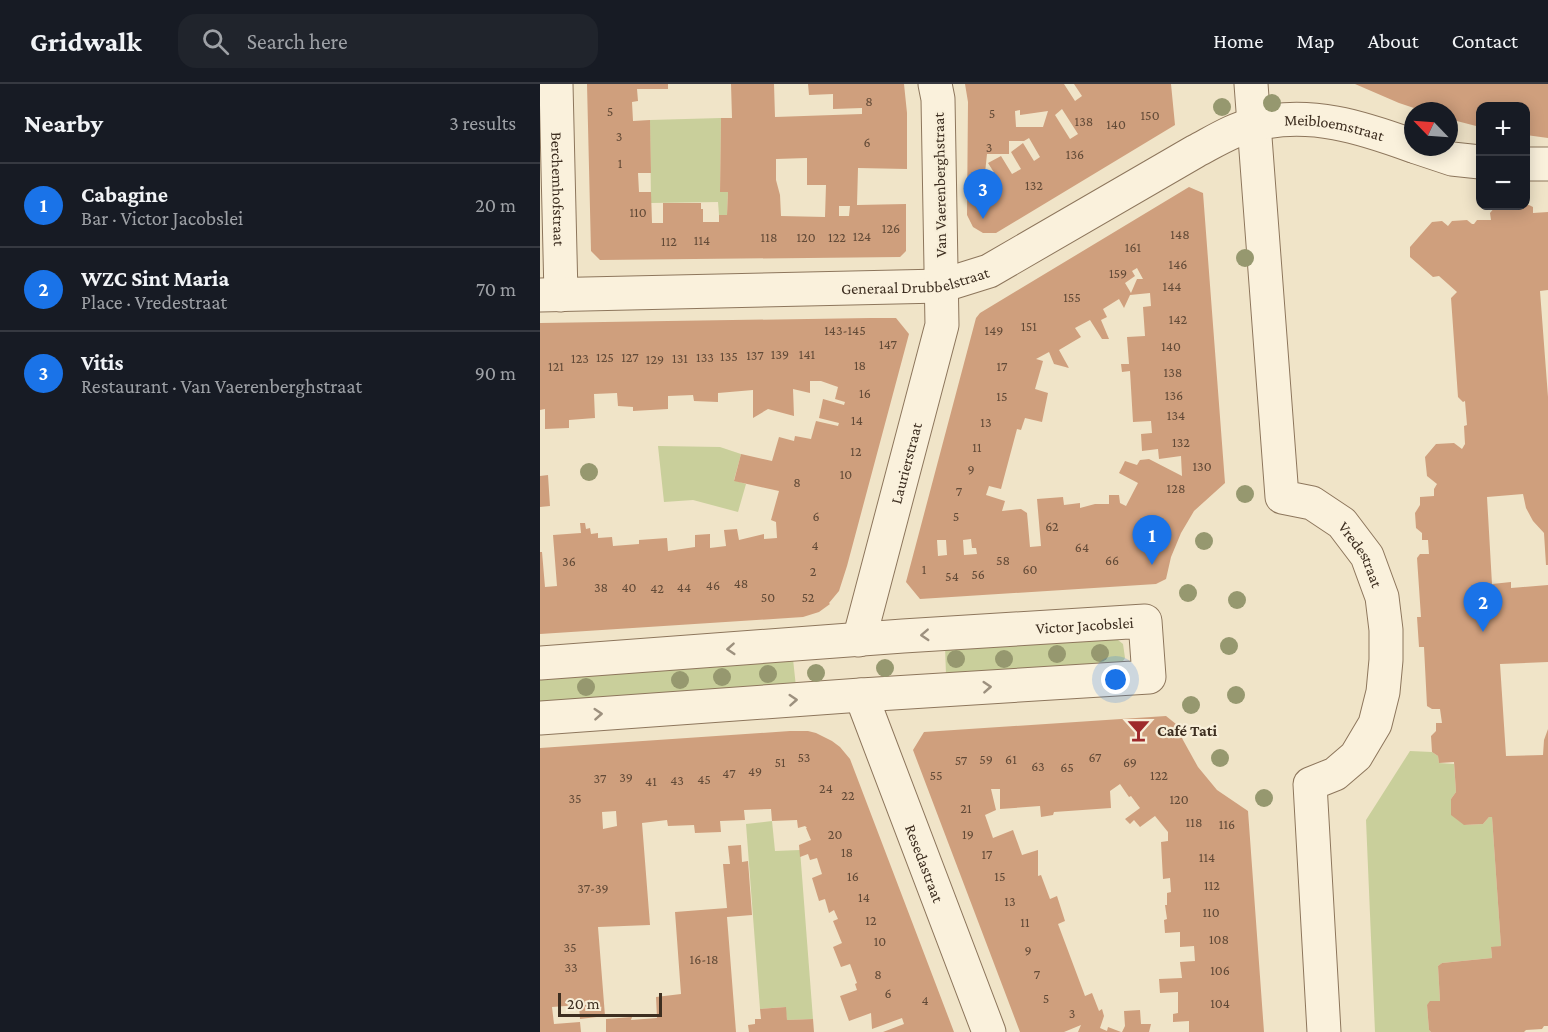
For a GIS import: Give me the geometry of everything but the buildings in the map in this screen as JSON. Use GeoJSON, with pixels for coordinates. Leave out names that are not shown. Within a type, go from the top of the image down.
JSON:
{"type":"FeatureCollection","features":[{"type":"Feature","properties":{"kind":"street","name":"Berchemhofstraat"},"geometry":{"type":"LineString","coordinates":[[550,295],[556,84]]}},
{"type":"Feature","properties":{"kind":"street","name":"Van Vaerenberghstraat"},"geometry":{"type":"LineString","coordinates":[[935,84],[938,99],[941,286]]}},
{"type":"Feature","properties":{"kind":"street","name":"Vredestraat"},"geometry":{"type":"LineString","coordinates":[[1251,84],[1282,498],[1311,503],[1342,523],[1367,556],[1382,597],[1386,630],[1383,692],[1375,724],[1356,756],[1335,774],[1310,784],[1324,1032]]}},
{"type":"Feature","properties":{"kind":"street","name":"Meibloemstraat"},"geometry":{"type":"LineString","coordinates":[[1253,124],[1281,120],[1317,119],[1352,126],[1404,143]]}},
{"type":"Feature","properties":{"kind":"street","name":"Generaal Drubbelstraat"},"geometry":{"type":"LineString","coordinates":[[550,295],[941,286],[989,271],[1196,151],[1227,134],[1253,124]]}},
{"type":"Feature","properties":{"kind":"street","name":"Meibloemstraat"},"geometry":{"type":"LineString","coordinates":[[1443,156],[1476,162]]}},
{"type":"Feature","properties":{"kind":"street"},"geometry":{"type":"LineString","coordinates":[[1530,164],[1548,164]]}},
{"type":"Feature","properties":{"kind":"street","name":"Laurierstraat"},"geometry":{"type":"LineString","coordinates":[[859,640],[942,326],[941,286]]}},
{"type":"Feature","properties":{"kind":"street","name":"Victor Jacobslei"},"geometry":{"type":"LineString","coordinates":[[540,663],[1145,621],[1149,677],[861,694],[540,718]]}},
{"type":"Feature","properties":{"kind":"street","name":"Resedastraat"},"geometry":{"type":"LineString","coordinates":[[861,694],[989,1032]]}},
{"type":"Feature","properties":{"kind":"green space"},"geometry":{"type":"Polygon","coordinates":[[[721,118],[720,192],[728,192],[727,215],[719,215],[718,202],[651,203],[650,120],[721,118]]]}},
{"type":"Feature","properties":{"kind":"green space"},"geometry":{"type":"Polygon","coordinates":[[[658,446],[720,447],[741,454],[734,480],[746,484],[738,512],[693,500],[664,502],[658,446]]]}},
{"type":"Feature","properties":{"kind":"green space"},"geometry":{"type":"Polygon","coordinates":[[[1111,639],[1123,644],[1125,658],[1121,664],[946,675],[945,646],[1111,639]]]}},
{"type":"Feature","properties":{"kind":"green space"},"geometry":{"type":"Polygon","coordinates":[[[793,659],[796,687],[540,704],[540,677],[793,659]]]}},
{"type":"Feature","properties":{"kind":"green space"},"geometry":{"type":"Polygon","coordinates":[[[1410,751],[1432,752],[1438,756],[1439,763],[1454,764],[1456,792],[1451,799],[1452,815],[1465,825],[1483,824],[1489,817],[1492,817],[1501,946],[1491,948],[1492,958],[1442,963],[1438,966],[1440,1001],[1427,1005],[1431,1032],[1375,1032],[1366,820],[1410,751]]]}},
{"type":"Feature","properties":{"kind":"green space"},"geometry":{"type":"Polygon","coordinates":[[[772,821],[775,851],[800,850],[813,1019],[787,1020],[785,1007],[760,1009],[746,824],[772,821]]]}},
{"type":"Feature","properties":{"kind":"place","name":"Vitis"},"geometry":{"type":"Point","coordinates":[983,219]}},
{"type":"Feature","properties":{"kind":"place","name":"Cabagine"},"geometry":{"type":"Point","coordinates":[1152,565]}},
{"type":"Feature","properties":{"kind":"place","name":"WZC Sint Maria"},"geometry":{"type":"Point","coordinates":[1483,632]}},
{"type":"Feature","properties":{"kind":"place","name":"Café Tati"},"geometry":{"type":"Point","coordinates":[1139,730]}}]}
